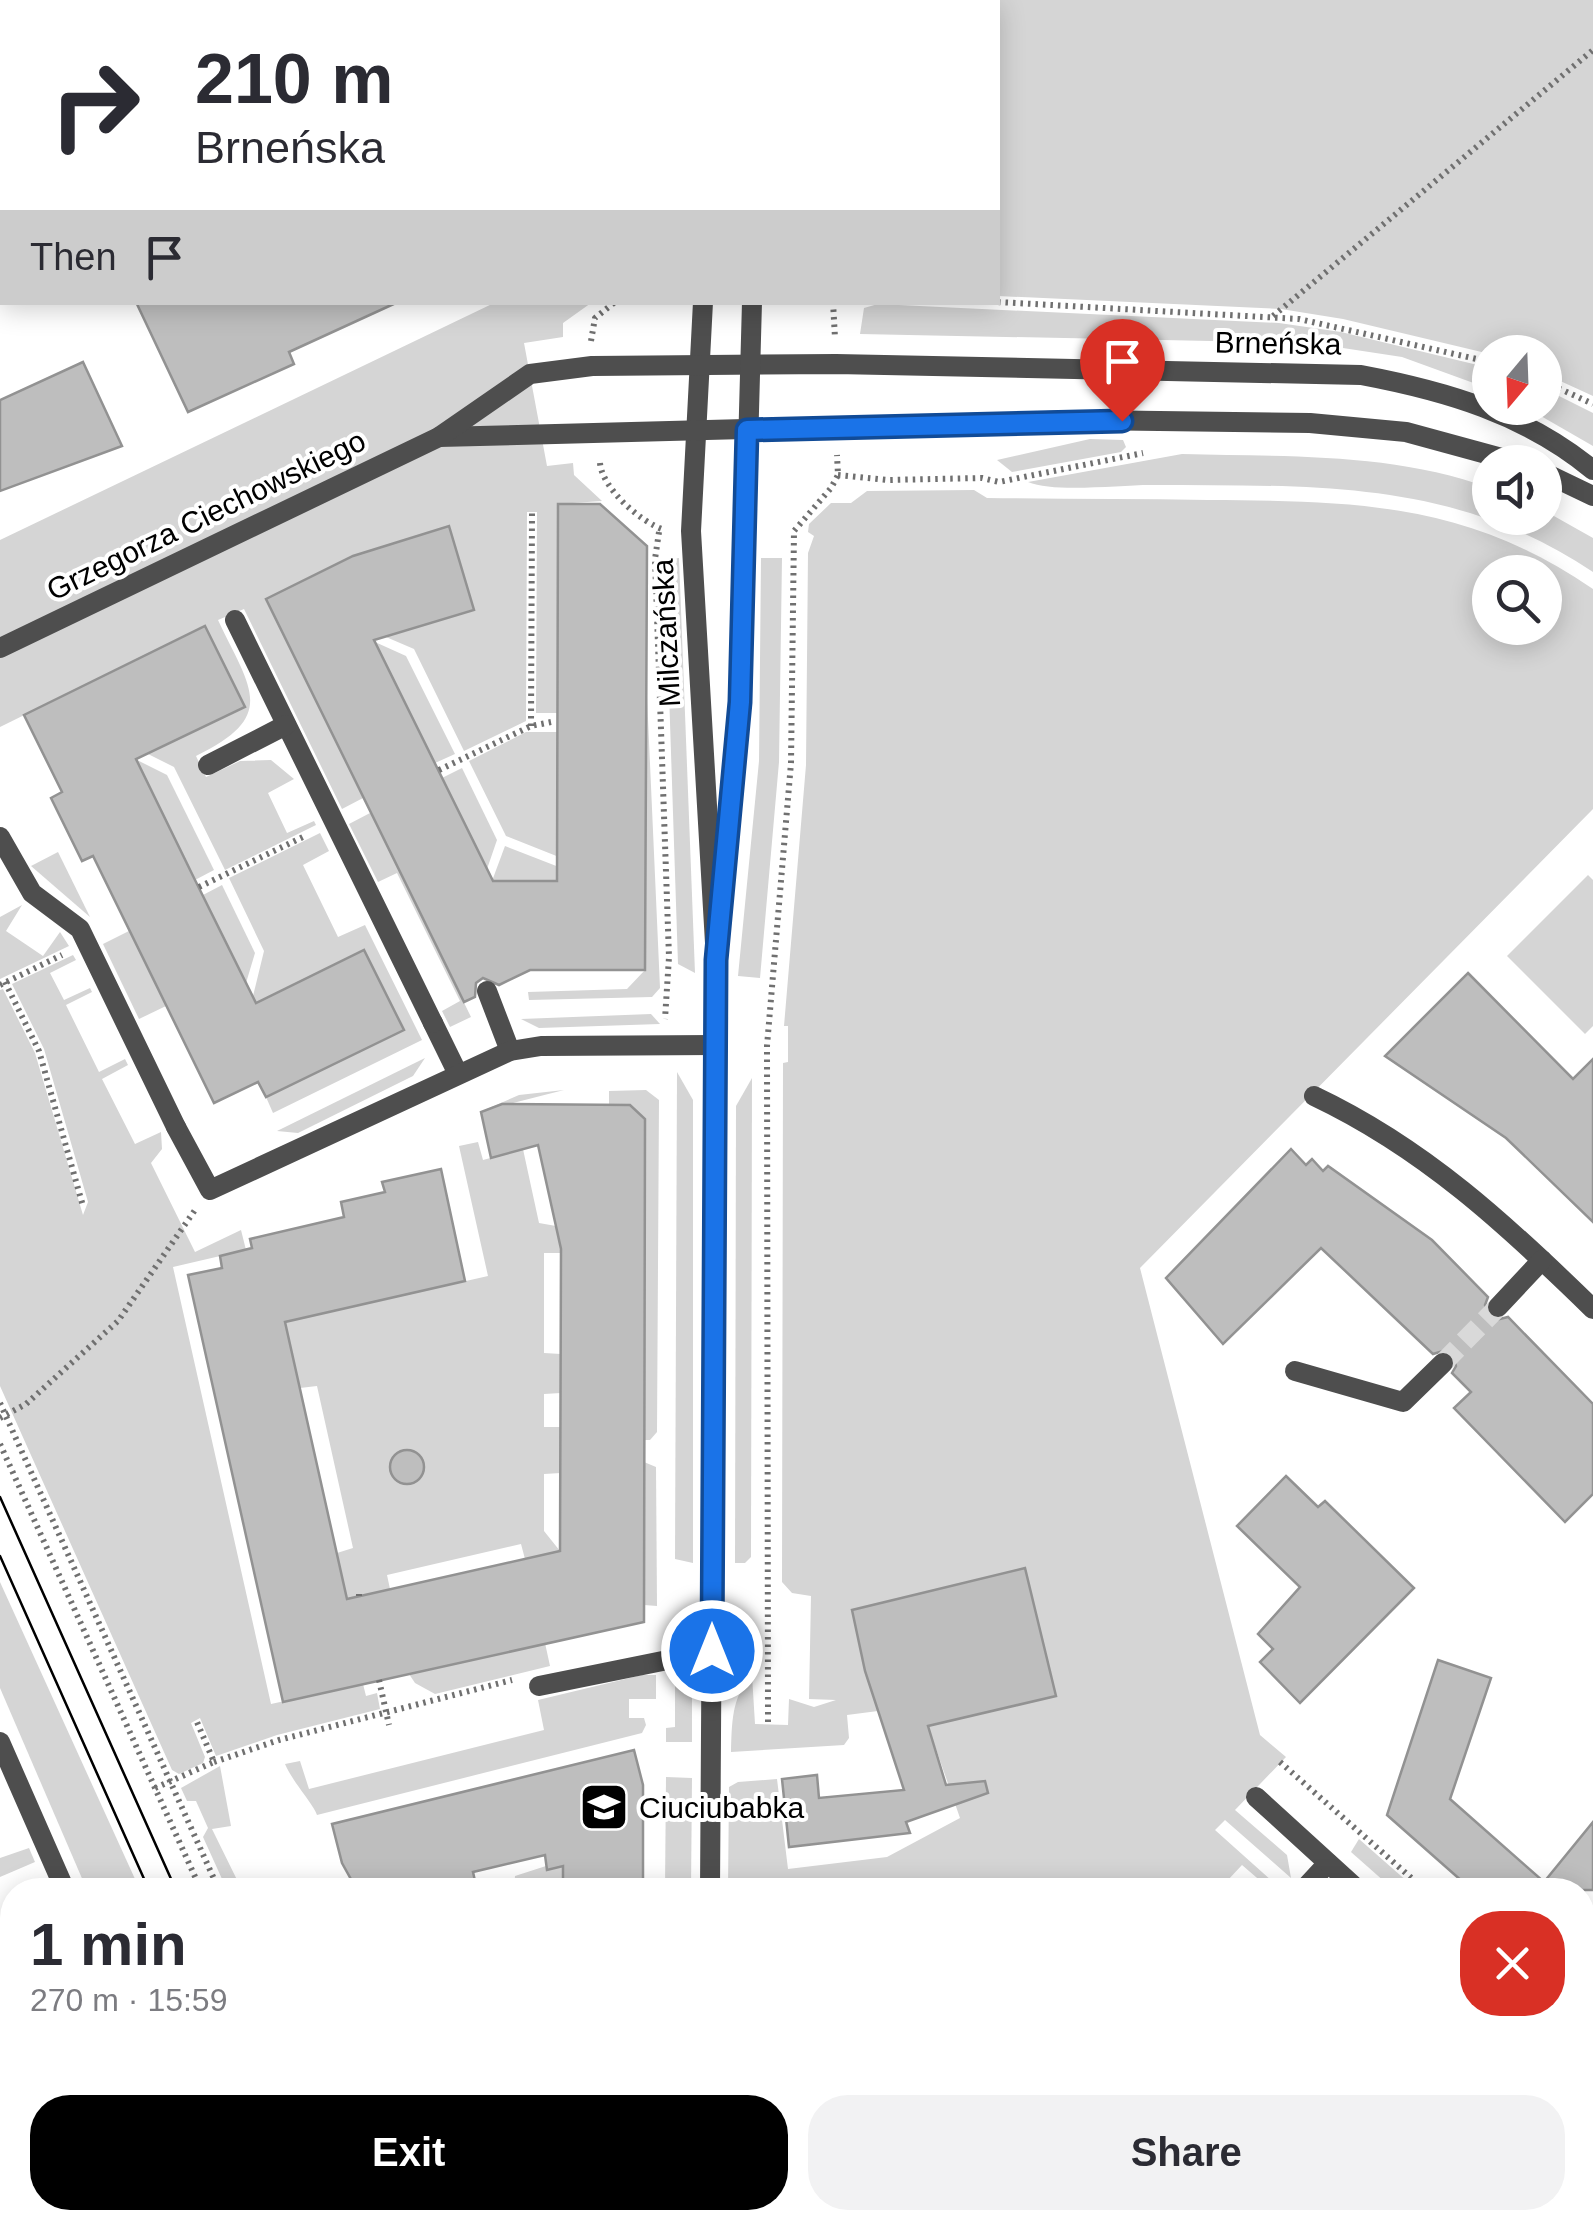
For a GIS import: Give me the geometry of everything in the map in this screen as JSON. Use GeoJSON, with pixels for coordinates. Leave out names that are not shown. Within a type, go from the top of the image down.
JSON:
{"type":"FeatureCollection","features":[{"type":"Feature","properties":{"kind":"street","name":"Milczańska"},"geometry":{"type":"LineString","coordinates":[[704,305],[691,531],[716,960],[710,1878]]}},
{"type":"Feature","properties":{"kind":"street","name":"Milczańska"},"geometry":{"type":"LineString","coordinates":[[716,960],[740,702],[752,305]]}},
{"type":"Feature","properties":{"kind":"street","name":"Brneńska"},"geometry":{"type":"LineString","coordinates":[[700,365],[836,364],[1361,375],[1438,390],[1499,412],[1556,442],[1593,470]]}},
{"type":"Feature","properties":{"kind":"street","name":"Grzegorza Ciechowskiego"},"geometry":{"type":"LineString","coordinates":[[0,648],[439,438],[530,374],[592,366],[700,365]]}},
{"type":"Feature","properties":{"kind":"street"},"geometry":{"type":"LineString","coordinates":[[696,430],[1084,420],[1310,423],[1406,432],[1472,450]]}},
{"type":"Feature","properties":{"kind":"street","name":"Grzegorza Ciechowskiego"},"geometry":{"type":"LineString","coordinates":[[439,438],[696,430]]}},
{"type":"Feature","properties":{"kind":"street"},"geometry":{"type":"LineString","coordinates":[[1562,482],[1593,496]]}},
{"type":"Feature","properties":{"kind":"street"},"geometry":{"type":"LineString","coordinates":[[235,620],[458,1074]]}},
{"type":"Feature","properties":{"kind":"street"},"geometry":{"type":"LineString","coordinates":[[208,764],[286,725]]}},
{"type":"Feature","properties":{"kind":"street"},"geometry":{"type":"LineString","coordinates":[[0,837],[32,893],[80,929],[210,1190],[510,1051],[541,1046],[715,1045]]}},
{"type":"Feature","properties":{"kind":"street"},"geometry":{"type":"LineString","coordinates":[[487,991],[510,1051]]}},
{"type":"Feature","properties":{"kind":"street"},"geometry":{"type":"LineString","coordinates":[[1314,1096],[1419,1154],[1496,1215],[1593,1310]]}},
{"type":"Feature","properties":{"kind":"street"},"geometry":{"type":"LineString","coordinates":[[1498,1306],[1542,1260]]}},
{"type":"Feature","properties":{"kind":"street"},"geometry":{"type":"LineString","coordinates":[[1295,1371],[1403,1402],[1443,1363]]}},
{"type":"Feature","properties":{"kind":"street"},"geometry":{"type":"LineString","coordinates":[[539,1686],[712,1651]]}},
{"type":"Feature","properties":{"kind":"street"},"geometry":{"type":"LineString","coordinates":[[0,1742],[60,1878]]}},
{"type":"Feature","properties":{"kind":"street"},"geometry":{"type":"LineString","coordinates":[[1256,1797],[1345,1878]]}},
{"type":"Feature","properties":{"kind":"street"},"geometry":{"type":"LineString","coordinates":[[1314,1878],[1328,1863]]}},
{"type":"Feature","properties":{"kind":"path"},"geometry":{"type":"LineString","coordinates":[[1272,316],[1593,50]]}},
{"type":"Feature","properties":{"kind":"path"},"geometry":{"type":"LineString","coordinates":[[1000,302],[1272,316],[1338,325],[1472,358]]}},
{"type":"Feature","properties":{"kind":"path"},"geometry":{"type":"LineString","coordinates":[[834,305],[836,364]]}},
{"type":"Feature","properties":{"kind":"path"},"geometry":{"type":"LineString","coordinates":[[1562,390],[1593,404]]}},
{"type":"Feature","properties":{"kind":"path"},"geometry":{"type":"LineString","coordinates":[[768,1722],[768,1032],[791,763],[794,531],[838,476],[836,429]]}},
{"type":"Feature","properties":{"kind":"path"},"geometry":{"type":"LineString","coordinates":[[838,476],[887,480],[982,478],[999,482],[1162,450]]}},
{"type":"Feature","properties":{"kind":"path"},"geometry":{"type":"LineString","coordinates":[[530,726],[532,511]]}},
{"type":"Feature","properties":{"kind":"path"},"geometry":{"type":"LineString","coordinates":[[659,529],[655,559],[669,958],[663,1045]]}},
{"type":"Feature","properties":{"kind":"path"},"geometry":{"type":"LineString","coordinates":[[438,770],[530,726],[551,722]]}},
{"type":"Feature","properties":{"kind":"path"},"geometry":{"type":"LineString","coordinates":[[200,887],[334,823]]}},
{"type":"Feature","properties":{"kind":"path"},"geometry":{"type":"LineString","coordinates":[[6,982],[39,1051],[83,1206]]}},
{"type":"Feature","properties":{"kind":"path"},"geometry":{"type":"LineString","coordinates":[[3,1417],[26,1404],[118,1322],[210,1190]]}},
{"type":"Feature","properties":{"kind":"path"},"geometry":{"type":"LineString","coordinates":[[0,1403],[3,1417],[214,1878]]}},
{"type":"Feature","properties":{"kind":"path"},"geometry":{"type":"LineString","coordinates":[[0,1444],[196,1878]]}},
{"type":"Feature","properties":{"kind":"path"},"geometry":{"type":"LineString","coordinates":[[155,1788],[214,1762],[516,1679]]}},
{"type":"Feature","properties":{"kind":"path"},"geometry":{"type":"LineString","coordinates":[[379,1680],[389,1725]]}},
{"type":"Feature","properties":{"kind":"path"},"geometry":{"type":"LineString","coordinates":[[202,1720],[198,1722],[214,1762]]}},
{"type":"Feature","properties":{"kind":"path"},"geometry":{"type":"LineString","coordinates":[[1280,1762],[1412,1878]]}},
{"type":"Feature","properties":{"kind":"shaded area"},"geometry":{"type":"Polygon","coordinates":[[[1000,0],[1593,0],[1593,396],[1562,382],[1562,335],[1472,335],[1472,350],[1343,319],[1281,309],[1000,296],[1000,0]]]}},
{"type":"Feature","properties":{"kind":"shaded area"},"geometry":{"type":"Polygon","coordinates":[[[490,305],[588,305],[563,323],[563,337],[524,343],[547,466],[573,463],[574,475],[602,501],[558,504],[557,713],[536,713],[537,512],[527,512],[526,721],[464,751],[414,649],[386,637],[474,610],[449,527],[353,556],[266,599],[339,749],[358,764],[349,769],[363,798],[342,809],[244,609],[218,620],[240,664],[250,698],[248,713],[239,727],[196,756],[206,777],[240,761],[271,760],[294,779],[268,793],[287,833],[314,821],[316,825],[225,870],[174,767],[148,754],[244,707],[205,626],[0,727],[0,540],[490,305]]]}},
{"type":"Feature","properties":{"kind":"shaded area"},"geometry":{"type":"Polygon","coordinates":[[[874,305],[1279,323],[1341,332],[1472,364],[1472,382],[1402,357],[1310,343],[860,334],[864,308],[874,305]]]}},
{"type":"Feature","properties":{"kind":"shaded area"},"geometry":{"type":"Polygon","coordinates":[[[1562,398],[1593,413],[1593,446],[1557,425],[1562,425],[1562,398]]]}},
{"type":"Feature","properties":{"kind":"shaded area"},"geometry":{"type":"Polygon","coordinates":[[[1090,439],[1123,440],[1126,447],[1121,452],[1012,472],[997,460],[1090,439]]]}},
{"type":"Feature","properties":{"kind":"shaded area"},"geometry":{"type":"Polygon","coordinates":[[[1182,454],[1338,459],[1415,468],[1472,482],[1472,514],[1434,503],[1324,488],[1070,488],[1028,482],[1182,454]]]}},
{"type":"Feature","properties":{"kind":"shaded area"},"geometry":{"type":"Polygon","coordinates":[[[974,490],[987,498],[1312,502],[1408,512],[1454,523],[1472,529],[1472,535],[1488,535],[1535,555],[1472,555],[1472,645],[1562,645],[1562,570],[1593,589],[1593,809],[1140,1268],[1260,1735],[1286,1757],[1235,1810],[1287,1855],[1291,1878],[1225,1820],[1215,1830],[1269,1878],[1257,1878],[1242,1865],[1230,1878],[728,1878],[729,1787],[738,1782],[777,1779],[788,1869],[887,1857],[960,1818],[928,1726],[1056,1696],[1025,1568],[852,1610],[878,1711],[847,1715],[849,1738],[844,1745],[731,1752],[736,1702],[752,1675],[755,1724],[788,1725],[789,1699],[814,1707],[836,1700],[809,1699],[811,1596],[792,1593],[782,1582],[783,1063],[788,1062],[788,1026],[784,1026],[806,765],[808,553],[814,536],[808,532],[809,524],[831,503],[851,503],[867,491],[974,490]]]}},
{"type":"Feature","properties":{"kind":"shaded area"},"geometry":{"type":"Polygon","coordinates":[[[1562,521],[1593,538],[1593,572],[1527,535],[1562,535],[1562,521]]]}},
{"type":"Feature","properties":{"kind":"shaded area"},"geometry":{"type":"Polygon","coordinates":[[[679,558],[695,973],[678,964],[665,571],[671,559],[679,558]]]}},
{"type":"Feature","properties":{"kind":"shaded area"},"geometry":{"type":"Polygon","coordinates":[[[761,558],[782,558],[779,762],[760,978],[738,976],[759,761],[761,558]]]}},
{"type":"Feature","properties":{"kind":"shaded area"},"geometry":{"type":"Polygon","coordinates":[[[375,642],[406,656],[455,754],[435,763],[375,642]]]}},
{"type":"Feature","properties":{"kind":"shaded area"},"geometry":{"type":"Polygon","coordinates":[[[646,674],[660,988],[652,997],[529,1000],[528,992],[627,989],[645,970],[646,674]]]}},
{"type":"Feature","properties":{"kind":"shaded area"},"geometry":{"type":"Polygon","coordinates":[[[526,732],[557,732],[557,847],[564,859],[506,836],[469,761],[526,732]]]}},
{"type":"Feature","properties":{"kind":"shaded area"},"geometry":{"type":"Polygon","coordinates":[[[137,760],[167,775],[214,870],[195,880],[137,760]]]}},
{"type":"Feature","properties":{"kind":"shaded area"},"geometry":{"type":"Polygon","coordinates":[[[462,768],[497,840],[487,869],[442,778],[462,768]]]}},
{"type":"Feature","properties":{"kind":"shaded area"},"geometry":{"type":"Polygon","coordinates":[[[370,813],[373,817],[381,814],[390,852],[471,1017],[450,1027],[442,1011],[460,1001],[397,873],[378,882],[349,824],[370,813]]]}},
{"type":"Feature","properties":{"kind":"shaded area"},"geometry":{"type":"Polygon","coordinates":[[[320,833],[329,851],[303,865],[338,937],[365,925],[422,1040],[273,1113],[266,1097],[403,1030],[256,1003],[253,996],[264,951],[229,878],[320,833]]]}},
{"type":"Feature","properties":{"kind":"shaded area"},"geometry":{"type":"Polygon","coordinates":[[[505,846],[564,869],[564,881],[492,881],[505,846]]]}},
{"type":"Feature","properties":{"kind":"shaded area"},"geometry":{"type":"Polygon","coordinates":[[[58,852],[90,917],[31,866],[58,852]]]}},
{"type":"Feature","properties":{"kind":"shaded area"},"geometry":{"type":"Polygon","coordinates":[[[1588,875],[1593,880],[1593,1026],[1585,1034],[1507,956],[1588,875]]]}},
{"type":"Feature","properties":{"kind":"shaded area"},"geometry":{"type":"Polygon","coordinates":[[[222,885],[255,953],[246,983],[203,895],[222,885]]]}},
{"type":"Feature","properties":{"kind":"shaded area"},"geometry":{"type":"Polygon","coordinates":[[[22,905],[6,931],[43,956],[60,932],[69,946],[0,979],[0,917],[22,905]]]}},
{"type":"Feature","properties":{"kind":"shaded area"},"geometry":{"type":"Polygon","coordinates":[[[129,931],[166,1006],[139,1019],[103,944],[129,931]]]}},
{"type":"Feature","properties":{"kind":"shaded area"},"geometry":{"type":"Polygon","coordinates":[[[73,955],[76,960],[50,973],[64,1000],[90,988],[92,992],[66,1005],[99,1072],[125,1059],[128,1065],[102,1079],[135,1144],[161,1132],[162,1149],[151,1163],[195,1252],[241,1230],[246,1250],[173,1267],[271,1704],[363,1684],[366,1696],[377,1693],[380,1709],[277,1735],[216,1756],[200,1718],[191,1723],[205,1757],[203,1763],[179,1774],[172,1770],[0,1386],[0,990],[3,989],[35,1053],[83,1215],[88,1202],[44,1049],[12,984],[73,955]]]}},
{"type":"Feature","properties":{"kind":"shaded area"},"geometry":{"type":"Polygon","coordinates":[[[651,1014],[660,1024],[539,1028],[521,1019],[651,1014]]]}},
{"type":"Feature","properties":{"kind":"shaded area"},"geometry":{"type":"Polygon","coordinates":[[[425,1058],[413,1076],[298,1133],[277,1131],[425,1058]]]}},
{"type":"Feature","properties":{"kind":"shaded area"},"geometry":{"type":"Polygon","coordinates":[[[677,1072],[693,1100],[693,1563],[675,1559],[677,1072]]]}},
{"type":"Feature","properties":{"kind":"shaded area"},"geometry":{"type":"Polygon","coordinates":[[[752,1078],[751,1557],[745,1563],[735,1563],[736,1106],[752,1078]]]}},
{"type":"Feature","properties":{"kind":"shaded area"},"geometry":{"type":"Polygon","coordinates":[[[564,1090],[513,1103],[539,1223],[556,1226],[561,1253],[544,1253],[544,1353],[561,1354],[561,1393],[544,1394],[544,1427],[561,1427],[561,1473],[544,1474],[544,1531],[560,1551],[525,1559],[521,1544],[387,1575],[390,1589],[347,1599],[337,1553],[353,1548],[317,1386],[300,1388],[285,1322],[488,1276],[459,1146],[478,1142],[483,1160],[505,1154],[494,1107],[480,1112],[519,1095],[564,1090]]]}},
{"type":"Feature","properties":{"kind":"shaded area"},"geometry":{"type":"Polygon","coordinates":[[[646,1090],[659,1100],[657,1432],[650,1440],[644,1440],[645,1119],[630,1105],[609,1104],[609,1091],[646,1090]]]}},
{"type":"Feature","properties":{"kind":"shaded area"},"geometry":{"type":"Polygon","coordinates":[[[644,1462],[656,1467],[657,1606],[644,1605],[644,1462]]]}},
{"type":"Feature","properties":{"kind":"shaded area"},"geometry":{"type":"Polygon","coordinates":[[[0,1582],[135,1878],[82,1878],[0,1688],[0,1582]]]}},
{"type":"Feature","properties":{"kind":"shaded area"},"geometry":{"type":"Polygon","coordinates":[[[545,1643],[550,1666],[435,1694],[415,1683],[409,1674],[545,1643]]]}},
{"type":"Feature","properties":{"kind":"shaded area"},"geometry":{"type":"Polygon","coordinates":[[[656,1675],[656,1699],[629,1699],[629,1718],[644,1718],[642,1733],[317,1815],[285,1764],[300,1761],[309,1789],[544,1730],[538,1700],[656,1675]]]}},
{"type":"Feature","properties":{"kind":"shaded area"},"geometry":{"type":"Polygon","coordinates":[[[675,1678],[692,1695],[692,1742],[666,1742],[666,1728],[675,1727],[675,1678]]]}},
{"type":"Feature","properties":{"kind":"shaded area"},"geometry":{"type":"Polygon","coordinates":[[[220,1766],[231,1826],[212,1829],[236,1878],[222,1878],[203,1837],[208,1828],[196,1801],[187,1801],[181,1788],[220,1766]]]}},
{"type":"Feature","properties":{"kind":"shaded area"},"geometry":{"type":"Polygon","coordinates":[[[666,1777],[692,1778],[691,1878],[665,1878],[666,1777]]]}},
{"type":"Feature","properties":{"kind":"shaded area"},"geometry":{"type":"Polygon","coordinates":[[[1359,1839],[1403,1878],[1380,1878],[1351,1852],[1359,1839]]]}},
{"type":"Feature","properties":{"kind":"shaded area"},"geometry":{"type":"Polygon","coordinates":[[[29,1848],[35,1862],[0,1877],[0,1858],[29,1848]]]}},
{"type":"Feature","properties":{"kind":"shaded area"},"geometry":{"type":"Polygon","coordinates":[[[546,1866],[548,1870],[563,1866],[563,1878],[515,1876],[546,1866]]]}},
{"type":"Feature","properties":{"kind":"building"},"geometry":{"type":"Polygon","coordinates":[[[137,305],[391,305],[289,352],[294,364],[188,412],[137,305]]]}},
{"type":"Feature","properties":{"kind":"building"},"geometry":{"type":"Polygon","coordinates":[[[83,362],[122,446],[0,491],[0,400],[83,362]]]}},
{"type":"Feature","properties":{"kind":"building"},"geometry":{"type":"Polygon","coordinates":[[[558,504],[600,504],[647,546],[645,970],[530,970],[499,985],[483,978],[476,983],[475,997],[464,1002],[266,599],[353,556],[449,526],[474,610],[374,640],[493,881],[557,881],[558,504]]]}},
{"type":"Feature","properties":{"kind":"building"},"geometry":{"type":"Polygon","coordinates":[[[205,626],[245,707],[136,759],[195,880],[256,1003],[364,950],[404,1030],[266,1097],[258,1082],[214,1103],[93,856],[82,861],[51,798],[62,792],[24,715],[205,626]]]}},
{"type":"Feature","properties":{"kind":"building"},"geometry":{"type":"Polygon","coordinates":[[[1468,973],[1573,1079],[1593,1059],[1593,1222],[1506,1138],[1385,1056],[1468,973]]]}},
{"type":"Feature","properties":{"kind":"building"},"geometry":{"type":"Polygon","coordinates":[[[502,1104],[630,1105],[645,1119],[644,1622],[283,1702],[188,1275],[222,1268],[220,1256],[252,1248],[250,1239],[344,1217],[341,1202],[385,1192],[382,1182],[441,1169],[465,1281],[285,1322],[347,1599],[560,1551],[561,1249],[538,1145],[491,1158],[481,1112],[502,1104]]]}},
{"type":"Feature","properties":{"kind":"building"},"geometry":{"type":"Polygon","coordinates":[[[1291,1149],[1306,1165],[1312,1159],[1323,1171],[1328,1166],[1432,1240],[1488,1297],[1488,1316],[1496,1320],[1508,1317],[1593,1404],[1593,1494],[1565,1522],[1454,1408],[1471,1392],[1452,1373],[1456,1366],[1453,1354],[1446,1350],[1433,1354],[1321,1248],[1223,1344],[1166,1278],[1291,1149]]]}},
{"type":"Feature","properties":{"kind":"building"},"geometry":{"type":"Polygon","coordinates":[[[407,1450],[419,1455],[424,1467],[419,1479],[407,1484],[395,1479],[390,1467],[395,1455],[407,1450]]]}},
{"type":"Feature","properties":{"kind":"building"},"geometry":{"type":"Polygon","coordinates":[[[1286,1476],[1318,1507],[1325,1501],[1414,1588],[1300,1703],[1260,1662],[1273,1649],[1258,1634],[1300,1587],[1237,1526],[1286,1476]]]}},
{"type":"Feature","properties":{"kind":"building"},"geometry":{"type":"Polygon","coordinates":[[[1025,1568],[1056,1696],[928,1726],[946,1785],[985,1781],[988,1793],[906,1822],[910,1833],[789,1847],[782,1779],[817,1775],[819,1798],[904,1790],[865,1671],[852,1610],[1025,1568]]]}},
{"type":"Feature","properties":{"kind":"building"},"geometry":{"type":"Polygon","coordinates":[[[1438,1660],[1491,1678],[1450,1799],[1539,1878],[1458,1878],[1387,1815],[1438,1660]]]}},
{"type":"Feature","properties":{"kind":"building"},"geometry":{"type":"Polygon","coordinates":[[[634,1750],[643,1785],[643,1878],[563,1878],[563,1866],[547,1870],[545,1855],[473,1872],[474,1878],[350,1878],[342,1863],[332,1824],[634,1750]]]}},
{"type":"Feature","properties":{"kind":"building"},"geometry":{"type":"Polygon","coordinates":[[[1593,1822],[1593,1878],[1547,1878],[1593,1822]]]}},
{"type":"Feature","properties":{"kind":"tunnel"},"geometry":{"type":"LineString","coordinates":[[1443,1363],[1498,1307]]}},
{"type":"Feature","properties":{"kind":"tram line"},"geometry":{"type":"LineString","coordinates":[[0,1497],[171,1878]]}},
{"type":"Feature","properties":{"kind":"tram line"},"geometry":{"type":"LineString","coordinates":[[0,1556],[144,1878]]}},
{"type":"Feature","properties":{"kind":"place","name":"Ciuciubabka"},"geometry":{"type":"Point","coordinates":[604,1807]}},
{"type":"Feature","properties":{"kind":"route"},"geometry":{"type":"LineString","coordinates":[[712,1651],[716,960],[740,702],[747,430],[1122,421]]}}]}
